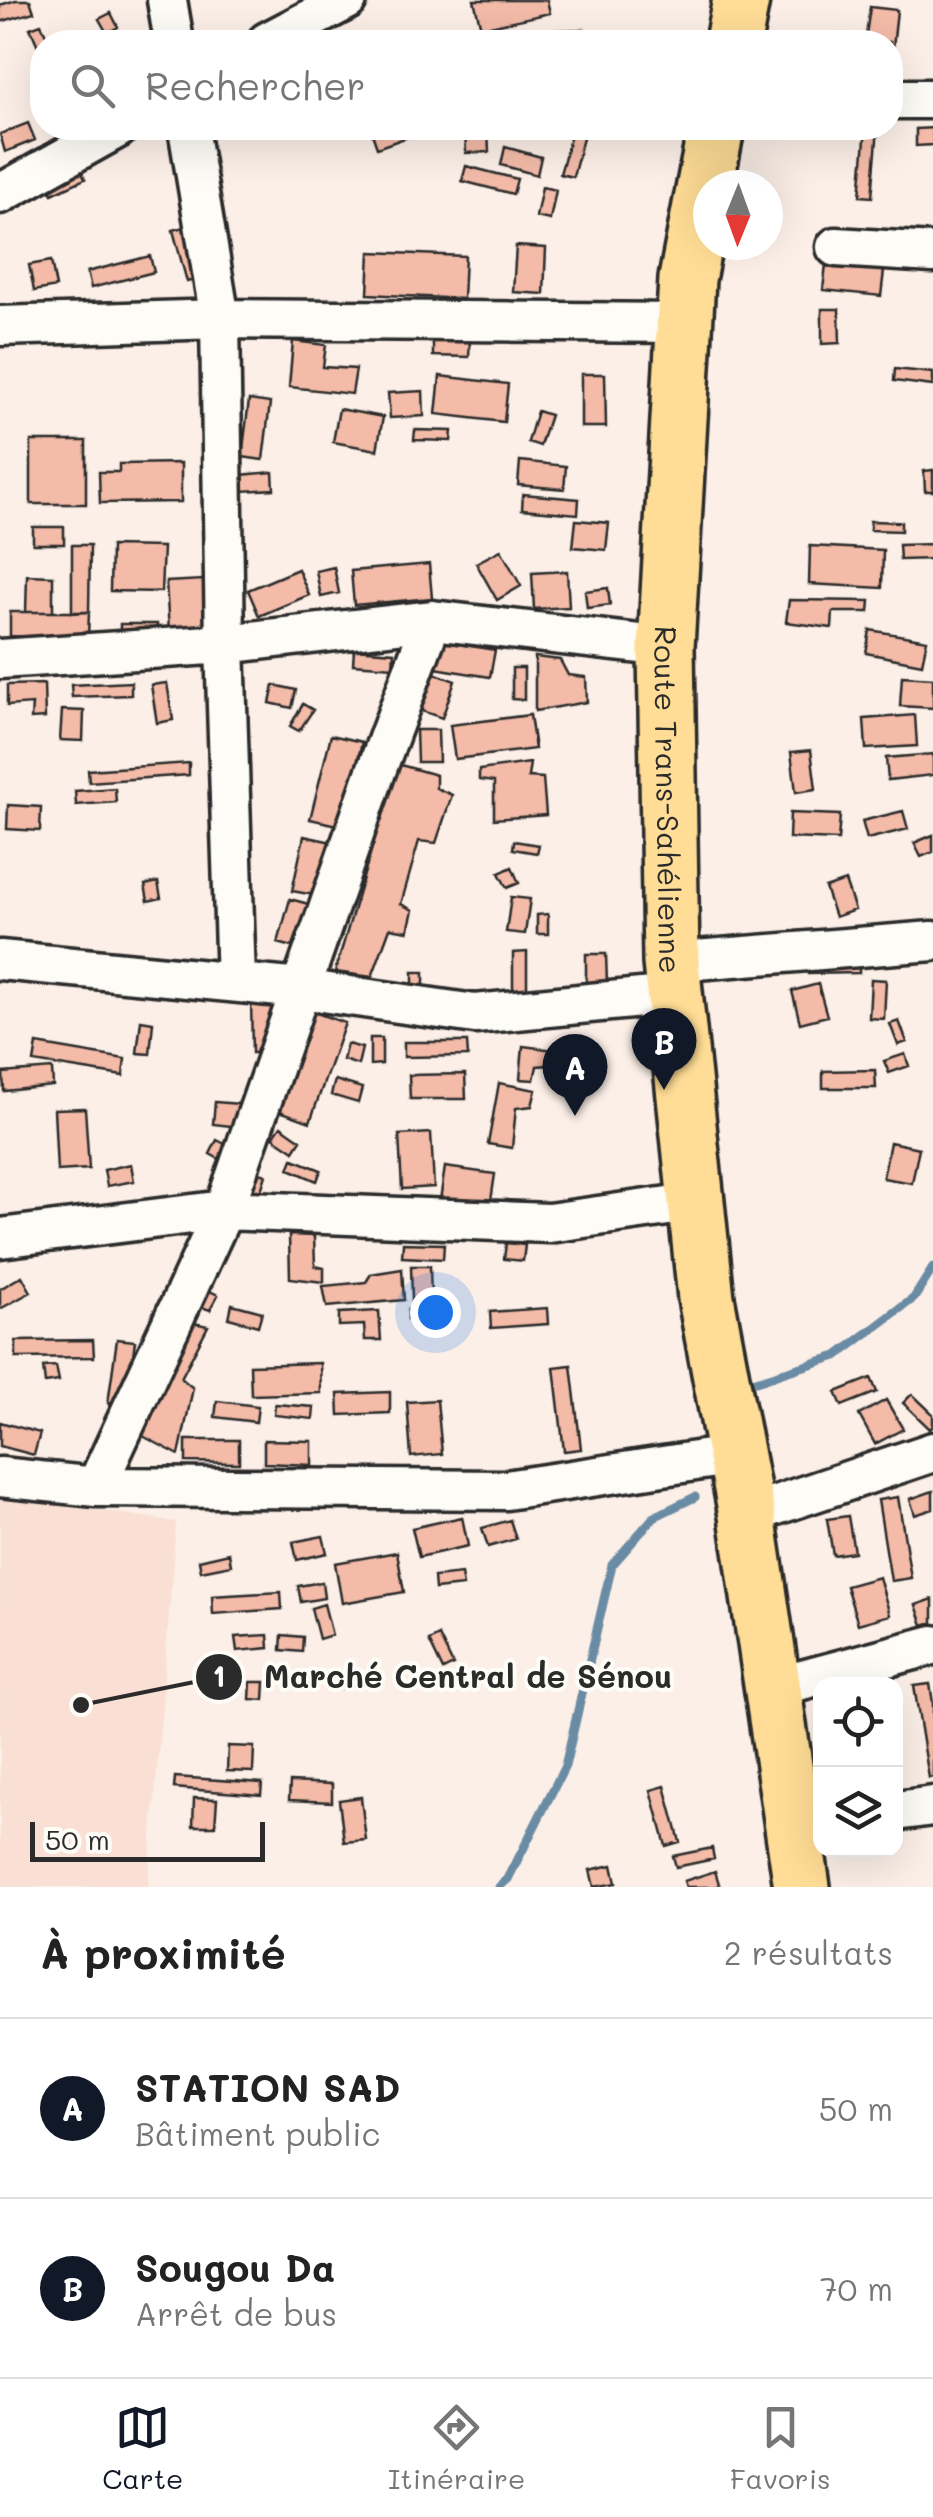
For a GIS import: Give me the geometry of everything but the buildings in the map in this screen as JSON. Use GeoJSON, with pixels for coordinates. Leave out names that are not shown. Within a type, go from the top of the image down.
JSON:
{"type":"FeatureCollection","features":[{"type":"Feature","properties":{"kind":"highway"},"geometry":{"type":"LineString","coordinates":[[735,30],[741,0]]}},
{"type":"Feature","properties":{"kind":"highway","name":"Route Trans-Sahélienne"},"geometry":{"type":"LineString","coordinates":[[714,140],[687,280],[666,647],[672,978],[706,1298],[736,1454],[772,1688],[806,1822],[802,1887]]}},
{"type":"Feature","properties":{"kind":"street"},"geometry":{"type":"LineString","coordinates":[[167,0],[172,30]]}},
{"type":"Feature","properties":{"kind":"street"},"geometry":{"type":"LineString","coordinates":[[290,30],[347,0]]}},
{"type":"Feature","properties":{"kind":"street"},"geometry":{"type":"LineString","coordinates":[[903,99],[933,99]]}},
{"type":"Feature","properties":{"kind":"street"},"geometry":{"type":"LineString","coordinates":[[0,194],[97,140]]}},
{"type":"Feature","properties":{"kind":"street"},"geometry":{"type":"LineString","coordinates":[[190,140],[220,319],[236,982]]}},
{"type":"Feature","properties":{"kind":"street"},"geometry":{"type":"LineString","coordinates":[[836,248],[933,253]]}},
{"type":"Feature","properties":{"kind":"street"},"geometry":{"type":"LineString","coordinates":[[0,326],[220,319],[684,323]]}},
{"type":"Feature","properties":{"kind":"street"},"geometry":{"type":"LineString","coordinates":[[96,1487],[224,1210],[432,620]]}},
{"type":"Feature","properties":{"kind":"street"},"geometry":{"type":"LineString","coordinates":[[0,658],[225,644],[432,620],[666,647]]}},
{"type":"Feature","properties":{"kind":"street"},"geometry":{"type":"LineString","coordinates":[[0,960],[301,989],[474,1014],[672,978],[933,941]]}},
{"type":"Feature","properties":{"kind":"street"},"geometry":{"type":"LineString","coordinates":[[0,1238],[224,1210],[549,1223],[696,1202]]}},
{"type":"Feature","properties":{"kind":"street"},"geometry":{"type":"LineString","coordinates":[[746,1515],[933,1452]]}},
{"type":"Feature","properties":{"kind":"street"},"geometry":{"type":"LineString","coordinates":[[0,1477],[96,1487],[506,1490],[736,1454]]}},
{"type":"Feature","properties":{"kind":"street"},"geometry":{"type":"LineString","coordinates":[[772,1688],[933,1645]]}},
{"type":"Feature","properties":{"kind":"street"},"geometry":{"type":"LineString","coordinates":[[903,1810],[933,1806]]}},
{"type":"Feature","properties":{"kind":"shaded area"},"geometry":{"type":"Polygon","coordinates":[[[0,1495],[176,1522],[148,1887],[0,1887],[0,1495]]]}},
{"type":"Feature","properties":{"kind":"waterway"},"geometry":{"type":"LineString","coordinates":[[756,1381],[837,1356],[914,1298],[933,1268]]}},
{"type":"Feature","properties":{"kind":"waterway"},"geometry":{"type":"LineString","coordinates":[[499,1887],[508,1879],[565,1766],[612,1565],[654,1517],[695,1497]]}},
{"type":"Feature","properties":{"kind":"place","name":"Sougou Da"},"geometry":{"type":"Point","coordinates":[664,1090]}},
{"type":"Feature","properties":{"kind":"place","name":"STATION SAD"},"geometry":{"type":"Point","coordinates":[575,1116]}},
{"type":"Feature","properties":{"kind":"place","name":"Marché Central de Sénou"},"geometry":{"type":"Point","coordinates":[81,1705]}}]}
